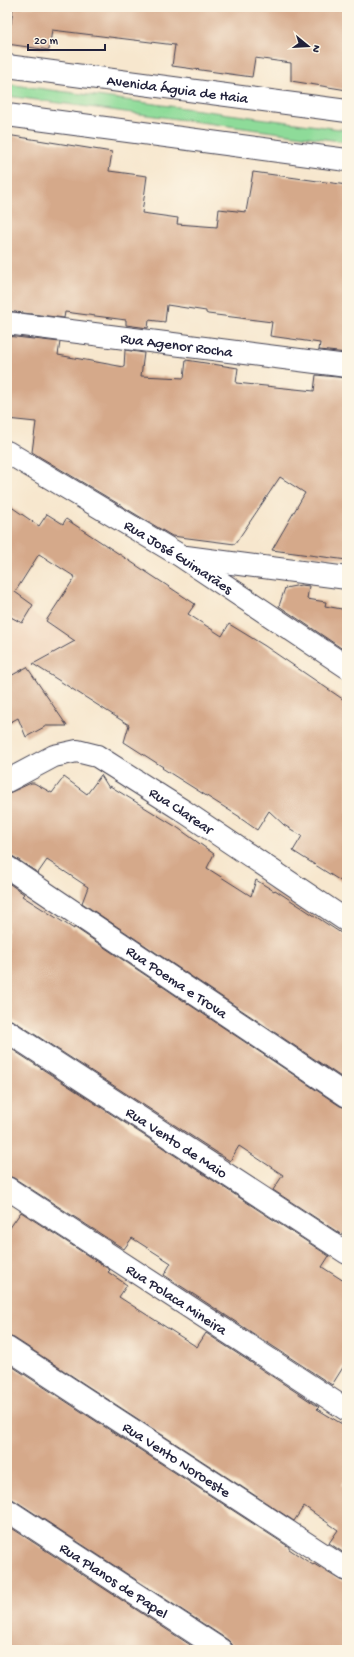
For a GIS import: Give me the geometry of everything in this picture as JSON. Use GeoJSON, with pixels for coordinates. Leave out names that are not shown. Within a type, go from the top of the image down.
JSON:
{"type":"FeatureCollection","features":[{"type":"Feature","properties":{"kind":"street","name":"Avenida Águia de Haia"},"geometry":{"type":"LineString","coordinates":[[7,66],[347,112]]}},
{"type":"Feature","properties":{"kind":"street"},"geometry":{"type":"LineString","coordinates":[[7,115],[347,160]]}},
{"type":"Feature","properties":{"kind":"street","name":"Rua Agenor Rocha"},"geometry":{"type":"LineString","coordinates":[[7,323],[347,366]]}},
{"type":"Feature","properties":{"kind":"street","name":"Rua José Guimarães"},"geometry":{"type":"LineString","coordinates":[[7,452],[181,556],[347,667]]}},
{"type":"Feature","properties":{"kind":"street"},"geometry":{"type":"LineString","coordinates":[[181,556],[347,578]]}},
{"type":"Feature","properties":{"kind":"street","name":"Rua Clarear"},"geometry":{"type":"LineString","coordinates":[[7,781],[54,756],[77,751],[97,756],[182,810],[347,921]]}},
{"type":"Feature","properties":{"kind":"street","name":"Rua Poema e Trova"},"geometry":{"type":"LineString","coordinates":[[7,867],[347,1096]]}},
{"type":"Feature","properties":{"kind":"street","name":"Rua Vento de Maio"},"geometry":{"type":"LineString","coordinates":[[7,1031],[347,1253]]}},
{"type":"Feature","properties":{"kind":"street","name":"Rua Polaca Mineira"},"geometry":{"type":"LineString","coordinates":[[7,1188],[347,1410]]}},
{"type":"Feature","properties":{"kind":"street","name":"Rua Vento Noroeste"},"geometry":{"type":"LineString","coordinates":[[7,1348],[347,1570]]}},
{"type":"Feature","properties":{"kind":"street","name":"Rua Planos de Papel"},"geometry":{"type":"LineString","coordinates":[[7,1510],[221,1650]]}},
{"type":"Feature","properties":{"kind":"shaded area"},"geometry":{"type":"Polygon","coordinates":[[[7,596],[75,641],[7,678],[7,596]]]}},
{"type":"Feature","properties":{"kind":"green space"},"geometry":{"type":"Polygon","coordinates":[[[7,84],[347,130],[347,142],[7,96],[7,84]]]}},
{"type":"Feature","properties":{"kind":"building"},"geometry":{"type":"Polygon","coordinates":[[[13,7],[347,7],[347,90],[291,81],[291,63],[255,58],[252,77],[172,66],[175,45],[52,30],[49,50],[7,44],[7,23],[11,24],[13,7]]]}},
{"type":"Feature","properties":{"kind":"building"},"geometry":{"type":"Polygon","coordinates":[[[7,135],[112,152],[109,171],[147,176],[142,213],[178,218],[177,224],[217,227],[219,209],[246,212],[253,172],[347,185],[347,353],[319,350],[320,343],[270,336],[272,322],[208,314],[206,311],[167,305],[165,322],[149,320],[148,328],[126,325],[126,320],[65,312],[64,318],[7,311],[7,135]]]}},
{"type":"Feature","properties":{"kind":"building"},"geometry":{"type":"Polygon","coordinates":[[[7,336],[60,342],[58,355],[124,367],[125,350],[144,353],[141,376],[184,378],[186,360],[238,368],[236,383],[314,391],[316,375],[347,378],[347,560],[272,550],[305,493],[280,477],[235,544],[172,536],[32,452],[36,422],[7,419],[7,336]]]}},
{"type":"Feature","properties":{"kind":"building"},"geometry":{"type":"Polygon","coordinates":[[[7,504],[39,526],[47,514],[63,524],[66,519],[195,604],[188,614],[222,636],[229,624],[265,646],[347,702],[347,885],[293,851],[302,836],[284,825],[269,811],[257,830],[240,817],[162,768],[163,767],[124,742],[129,725],[33,664],[75,641],[46,621],[75,577],[39,554],[15,592],[33,605],[22,623],[7,615],[7,504]]]}},
{"type":"Feature","properties":{"kind":"building"},"geometry":{"type":"Polygon","coordinates":[[[301,585],[309,586],[307,599],[326,602],[325,606],[347,610],[347,652],[279,606],[285,588],[301,585]]]}},
{"type":"Feature","properties":{"kind":"building"},"geometry":{"type":"Polygon","coordinates":[[[27,667],[67,726],[46,726],[26,737],[18,718],[7,724],[7,678],[27,667]]]}},
{"type":"Feature","properties":{"kind":"building"},"geometry":{"type":"Polygon","coordinates":[[[101,775],[109,788],[110,786],[178,828],[214,854],[207,868],[251,896],[256,880],[274,891],[275,890],[347,937],[347,1081],[82,903],[88,887],[47,860],[38,873],[14,857],[7,855],[7,794],[31,783],[34,783],[52,793],[64,777],[87,794],[101,775]]]}},
{"type":"Feature","properties":{"kind":"building"},"geometry":{"type":"Polygon","coordinates":[[[7,882],[24,894],[22,896],[74,929],[74,927],[340,1106],[347,1108],[347,1227],[342,1235],[273,1190],[283,1175],[239,1146],[230,1161],[14,1021],[7,1019],[7,882]]]}},
{"type":"Feature","properties":{"kind":"building"},"geometry":{"type":"Polygon","coordinates":[[[7,1046],[329,1256],[322,1267],[347,1283],[347,1361],[332,1385],[164,1275],[171,1263],[132,1238],[124,1249],[14,1178],[7,1176],[7,1046]]]}},
{"type":"Feature","properties":{"kind":"building"},"geometry":{"type":"Polygon","coordinates":[[[21,1212],[110,1270],[108,1272],[127,1285],[119,1297],[197,1347],[206,1333],[319,1407],[317,1409],[347,1427],[347,1475],[341,1485],[347,1489],[347,1555],[329,1543],[338,1530],[304,1506],[294,1521],[14,1338],[7,1336],[7,1232],[21,1212]]]}},
{"type":"Feature","properties":{"kind":"building"},"geometry":{"type":"Polygon","coordinates":[[[7,1363],[289,1547],[289,1549],[313,1565],[314,1564],[340,1580],[347,1582],[347,1650],[233,1650],[232,1644],[228,1640],[14,1500],[7,1498],[7,1363]]]}},
{"type":"Feature","properties":{"kind":"building"},"geometry":{"type":"Polygon","coordinates":[[[7,1525],[198,1650],[7,1650],[7,1525]]]}}]}
